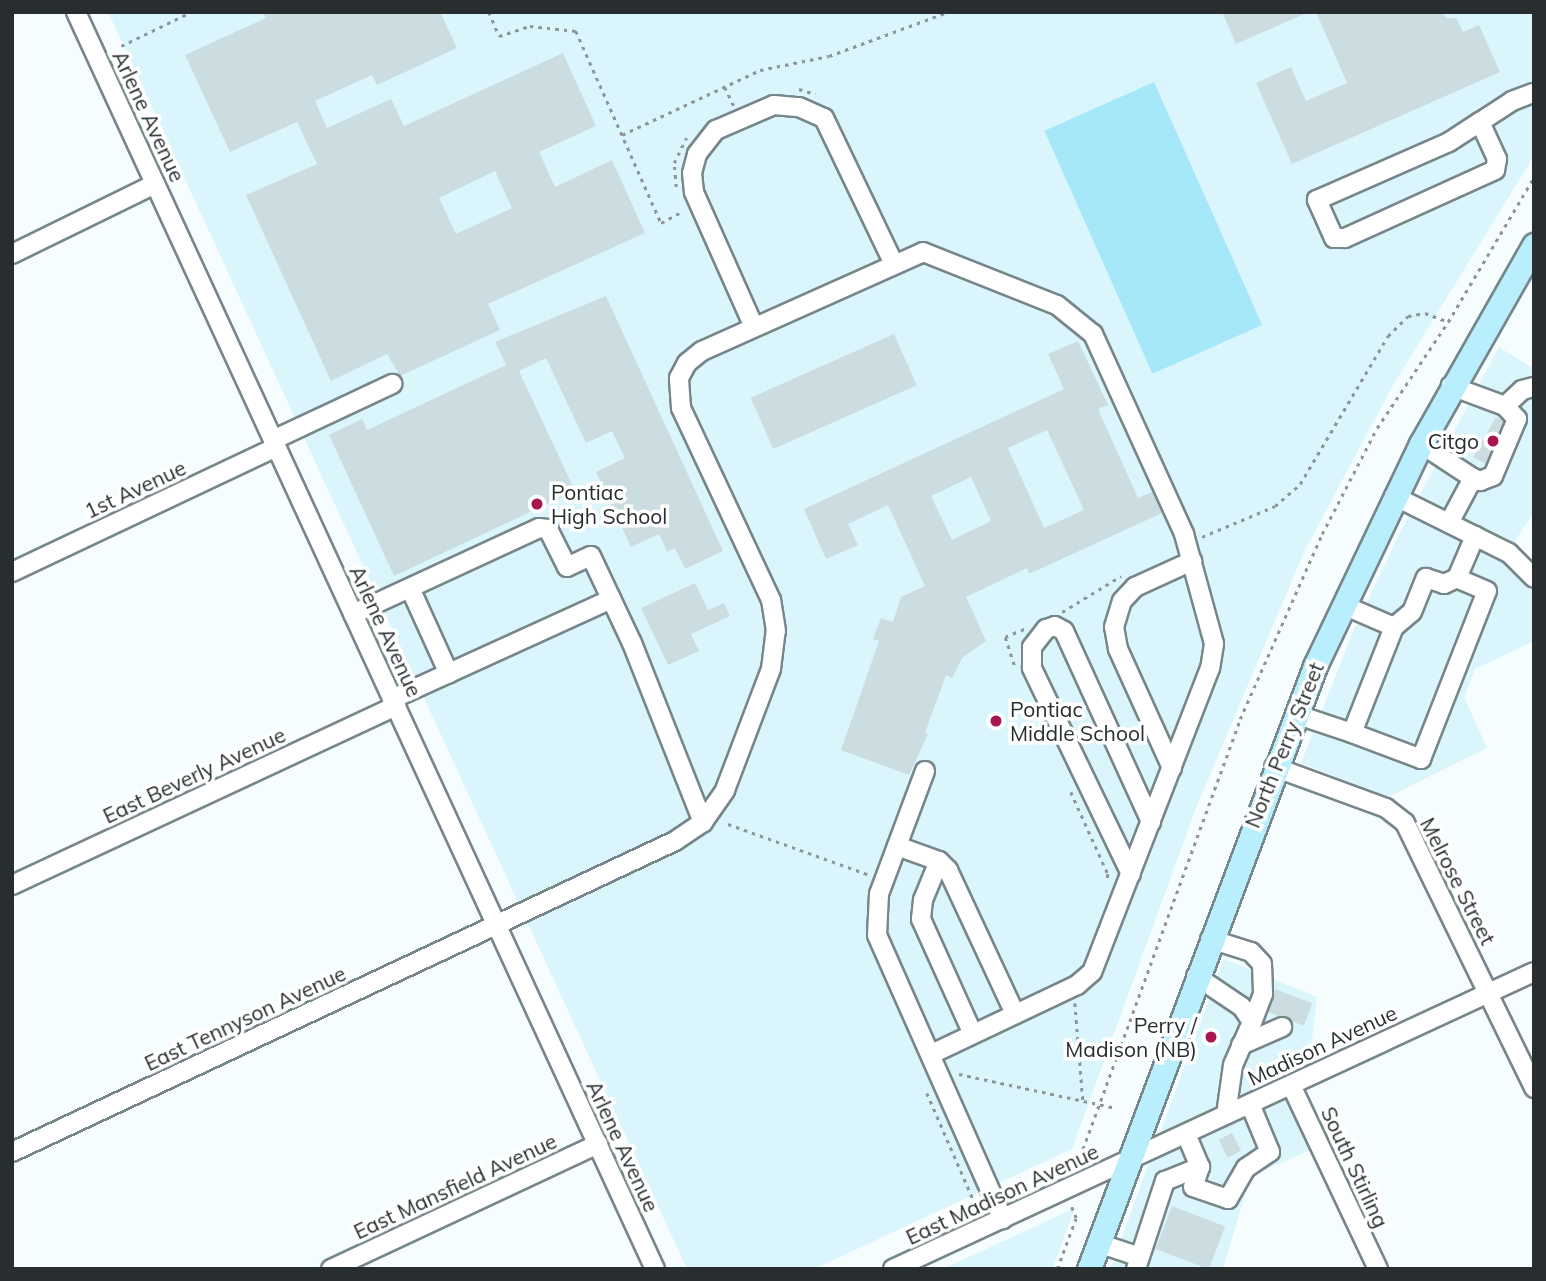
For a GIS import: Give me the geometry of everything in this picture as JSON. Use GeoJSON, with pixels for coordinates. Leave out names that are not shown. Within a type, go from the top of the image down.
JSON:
{"type":"FeatureCollection","features":[{"type":"Feature","properties":{"kind":"main road","name":"North Perry Street"},"geometry":{"type":"LineString","coordinates":[[1089,1269],[1295,714],[1394,496],[1451,386],[1534,245]]}},
{"type":"Feature","properties":{"kind":"street","name":"Arlene Avenue"},"geometry":{"type":"LineString","coordinates":[[76,12],[655,1269]]}},
{"type":"Feature","properties":{"kind":"street"},"geometry":{"type":"LineString","coordinates":[[1480,122],[1497,159],[1495,170],[1345,238],[1334,238],[1317,200],[1449,142],[1480,122],[1534,93]]}},
{"type":"Feature","properties":{"kind":"street"},"geometry":{"type":"LineString","coordinates":[[754,327],[694,192],[692,173],[697,154],[716,130],[774,106],[799,107],[824,118],[894,262]]}},
{"type":"Feature","properties":{"kind":"street"},"geometry":{"type":"LineString","coordinates":[[12,254],[155,184]]}},
{"type":"Feature","properties":{"kind":"street"},"geometry":{"type":"LineString","coordinates":[[703,822],[725,790],[771,669],[776,631],[771,600],[681,408],[678,385],[694,356],[916,252],[936,254],[1057,304],[1084,324],[1098,342],[1186,541],[1213,633],[1213,657],[1092,972],[1077,985],[973,1034],[935,1062]]}},
{"type":"Feature","properties":{"kind":"street","name":"1st Avenue"},"geometry":{"type":"LineString","coordinates":[[12,572],[392,384]]}},
{"type":"Feature","properties":{"kind":"street"},"geometry":{"type":"LineString","coordinates":[[1451,386],[1518,414]]}},
{"type":"Feature","properties":{"kind":"street"},"geometry":{"type":"LineString","coordinates":[[1421,444],[1473,478],[1480,481],[1493,475],[1518,414],[1522,390],[1534,387]]}},
{"type":"Feature","properties":{"kind":"street"},"geometry":{"type":"LineString","coordinates":[[1449,523],[1473,478]]}},
{"type":"Feature","properties":{"kind":"street"},"geometry":{"type":"LineString","coordinates":[[1394,496],[1513,556],[1534,578]]}},
{"type":"Feature","properties":{"kind":"street"},"geometry":{"type":"LineString","coordinates":[[354,614],[544,528],[567,568],[591,556],[703,822]]}},
{"type":"Feature","properties":{"kind":"street"},"geometry":{"type":"LineString","coordinates":[[1352,733],[1394,627],[1412,612],[1426,578],[1444,584],[1457,578],[1475,536]]}},
{"type":"Feature","properties":{"kind":"street"},"geometry":{"type":"LineString","coordinates":[[1172,768],[1118,649],[1115,618],[1122,601],[1135,587],[1192,561]]}},
{"type":"Feature","properties":{"kind":"street"},"geometry":{"type":"LineString","coordinates":[[1295,714],[1420,759],[1487,590],[1457,578]]}},
{"type":"Feature","properties":{"kind":"street"},"geometry":{"type":"LineString","coordinates":[[410,588],[449,674]]}},
{"type":"Feature","properties":{"kind":"street","name":"East Beverly Avenue"},"geometry":{"type":"LineString","coordinates":[[12,885],[394,703],[449,674],[611,599]]}},
{"type":"Feature","properties":{"kind":"street"},"geometry":{"type":"LineString","coordinates":[[1343,605],[1394,627]]}},
{"type":"Feature","properties":{"kind":"street"},"geometry":{"type":"LineString","coordinates":[[1131,874],[1032,668],[1032,647],[1046,629],[1055,626],[1064,631],[1151,822]]}},
{"type":"Feature","properties":{"kind":"street","name":"Melrose Street"},"geometry":{"type":"LineString","coordinates":[[1274,767],[1386,808],[1405,823],[1534,1088]]}},
{"type":"Feature","properties":{"kind":"street"},"geometry":{"type":"LineString","coordinates":[[925,771],[878,894],[875,922],[881,946],[1003,1219]]}},
{"type":"Feature","properties":{"kind":"street","name":"East Tennyson Avenue"},"geometry":{"type":"LineString","coordinates":[[12,1152],[676,841],[703,822]]}},
{"type":"Feature","properties":{"kind":"street"},"geometry":{"type":"LineString","coordinates":[[897,846],[939,860],[948,870],[1016,1014]]}},
{"type":"Feature","properties":{"kind":"street"},"geometry":{"type":"LineString","coordinates":[[939,860],[923,900],[921,919],[973,1034]]}},
{"type":"Feature","properties":{"kind":"street"},"geometry":{"type":"LineString","coordinates":[[1210,939],[1259,959],[1265,983],[1233,1065],[1226,1115]]}},
{"type":"Feature","properties":{"kind":"street","name":"Madison Avenue"},"geometry":{"type":"LineString","coordinates":[[1129,1160],[1534,972]]}},
{"type":"Feature","properties":{"kind":"street"},"geometry":{"type":"LineString","coordinates":[[1196,976],[1242,1007],[1252,1022]]}},
{"type":"Feature","properties":{"kind":"street"},"geometry":{"type":"LineString","coordinates":[[1241,1045],[1282,1027]]}},
{"type":"Feature","properties":{"kind":"street","name":"South Stirling"},"geometry":{"type":"LineString","coordinates":[[1291,1084],[1378,1269]]}},
{"type":"Feature","properties":{"kind":"street"},"geometry":{"type":"LineString","coordinates":[[1186,1133],[1200,1167],[1194,1187],[1228,1199],[1246,1168],[1270,1152],[1250,1104]]}},
{"type":"Feature","properties":{"kind":"street","name":"East Mansfield Avenue"},"geometry":{"type":"LineString","coordinates":[[331,1269],[598,1144]]}},
{"type":"Feature","properties":{"kind":"street","name":"East Madison Avenue"},"geometry":{"type":"LineString","coordinates":[[893,1269],[1129,1160]]}},
{"type":"Feature","properties":{"kind":"street"},"geometry":{"type":"LineString","coordinates":[[1098,1243],[1138,1263],[1165,1181],[1200,1167]]}},
{"type":"Feature","properties":{"kind":"street"},"geometry":{"type":"LineString","coordinates":[[932,1251],[937,1269]]}},
{"type":"Feature","properties":{"kind":"path"},"geometry":{"type":"LineString","coordinates":[[121,46],[191,12]]}},
{"type":"Feature","properties":{"kind":"path"},"geometry":{"type":"LineString","coordinates":[[489,12],[499,36],[530,26],[576,31],[661,223],[686,210],[682,200]]}},
{"type":"Feature","properties":{"kind":"path"},"geometry":{"type":"LineString","coordinates":[[622,135],[760,70],[829,56],[948,12]]}},
{"type":"Feature","properties":{"kind":"path"},"geometry":{"type":"LineString","coordinates":[[725,87],[734,107]]}},
{"type":"Feature","properties":{"kind":"path"},"geometry":{"type":"LineString","coordinates":[[796,89],[817,96]]}},
{"type":"Feature","properties":{"kind":"path"},"geometry":{"type":"LineString","coordinates":[[724,113],[746,102]]}},
{"type":"Feature","properties":{"kind":"path"},"geometry":{"type":"LineString","coordinates":[[677,190],[674,163],[691,132]]}},
{"type":"Feature","properties":{"kind":"path"},"geometry":{"type":"LineString","coordinates":[[1079,1152],[1240,719],[1322,534],[1377,428],[1448,321],[1534,177]]}},
{"type":"Feature","properties":{"kind":"path"},"geometry":{"type":"LineString","coordinates":[[1186,541],[1275,506],[1300,484],[1388,336],[1408,316],[1426,313],[1448,321]]}},
{"type":"Feature","properties":{"kind":"path"},"geometry":{"type":"LineString","coordinates":[[728,824],[872,876]]}},
{"type":"Feature","properties":{"kind":"path"},"geometry":{"type":"LineString","coordinates":[[935,1062],[1112,1107]]}},
{"type":"Feature","properties":{"kind":"path"},"geometry":{"type":"LineString","coordinates":[[1057,1269],[1076,1218],[1070,1212]]}},
{"type":"Feature","properties":{"kind":"shaded area"},"geometry":{"type":"Polygon","coordinates":[[[108,12],[1534,12],[1534,156],[1392,387],[1304,552],[1196,808],[1072,1149],[814,1269],[687,1269],[108,12]]]}},
{"type":"Feature","properties":{"kind":"shaded area"},"geometry":{"type":"Polygon","coordinates":[[[1154,82],[1262,325],[1153,374],[1044,131],[1154,82]]]}},
{"type":"Feature","properties":{"kind":"shaded area"},"geometry":{"type":"Polygon","coordinates":[[[1499,347],[1534,369],[1534,512],[1513,544],[1534,589],[1534,641],[1475,669],[1464,697],[1487,748],[1388,797],[1301,763],[1353,632],[1399,534],[1499,347]]]}},
{"type":"Feature","properties":{"kind":"shaded area"},"geometry":{"type":"Polygon","coordinates":[[[1224,959],[1317,997],[1311,1048],[1270,1068],[1310,1150],[1250,1177],[1223,1269],[1110,1269],[1224,959]]]}},
{"type":"Feature","properties":{"kind":"shaded area"},"geometry":{"type":"Polygon","coordinates":[[[1075,1208],[1052,1269],[943,1269],[1075,1208]]]}},
{"type":"Feature","properties":{"kind":"building"},"geometry":{"type":"Polygon","coordinates":[[[263,12],[440,12],[457,48],[377,85],[372,75],[315,101],[327,128],[391,99],[404,126],[563,53],[596,126],[539,152],[555,187],[612,160],[645,233],[488,304],[500,330],[400,376],[387,354],[331,381],[246,195],[317,164],[297,122],[230,152],[185,55],[266,18],[263,12]],[[495,171],[439,198],[456,234],[512,208],[495,171]]]}},
{"type":"Feature","properties":{"kind":"building"},"geometry":{"type":"Polygon","coordinates":[[[1222,12],[1309,12],[1236,44],[1222,12]]]}},
{"type":"Feature","properties":{"kind":"building"},"geometry":{"type":"Polygon","coordinates":[[[1316,12],[1443,12],[1446,18],[1456,18],[1463,32],[1479,25],[1500,72],[1292,164],[1256,83],[1291,67],[1306,101],[1347,83],[1316,12]]]}},
{"type":"Feature","properties":{"kind":"building"},"geometry":{"type":"Polygon","coordinates":[[[606,296],[723,551],[685,569],[675,548],[667,552],[659,534],[631,547],[596,472],[625,458],[612,431],[586,443],[546,358],[519,371],[575,491],[394,576],[329,435],[362,419],[367,430],[506,365],[495,342],[606,296]]]}},
{"type":"Feature","properties":{"kind":"building"},"geometry":{"type":"Polygon","coordinates":[[[894,334],[917,385],[773,449],[751,398],[894,334]]]}},
{"type":"Feature","properties":{"kind":"building"},"geometry":{"type":"Polygon","coordinates":[[[1078,341],[1108,405],[1098,409],[1138,498],[1152,492],[1162,513],[1029,574],[1027,568],[966,597],[986,641],[962,658],[952,678],[946,675],[925,733],[928,734],[909,775],[841,750],[879,641],[873,639],[881,618],[893,622],[901,597],[925,586],[888,505],[848,524],[858,545],[826,559],[804,509],[1064,389],[1048,354],[1078,341]],[[1047,430],[1008,448],[1044,528],[1084,510],[1047,430]],[[971,477],[931,496],[952,540],[991,521],[971,477]]]}},
{"type":"Feature","properties":{"kind":"building","name":"Citgo"},"geometry":{"type":"Polygon","coordinates":[[[1496,417],[1504,421],[1486,464],[1473,457],[1496,417]]]}},
{"type":"Feature","properties":{"kind":"building"},"geometry":{"type":"Polygon","coordinates":[[[695,583],[708,610],[724,603],[730,616],[691,634],[699,651],[668,665],[641,608],[695,583]]]}},
{"type":"Feature","properties":{"kind":"building"},"geometry":{"type":"Polygon","coordinates":[[[1275,989],[1312,1003],[1304,1026],[1266,1011],[1275,989]]]}},
{"type":"Feature","properties":{"kind":"building"},"geometry":{"type":"Polygon","coordinates":[[[1232,1133],[1241,1151],[1228,1158],[1219,1140],[1232,1133]]]}},
{"type":"Feature","properties":{"kind":"building"},"geometry":{"type":"Polygon","coordinates":[[[1172,1206],[1225,1226],[1209,1269],[1156,1249],[1172,1206]]]}},
{"type":"Feature","properties":{"kind":"place","name":"Citgo"},"geometry":{"type":"Point","coordinates":[1493,441]}},
{"type":"Feature","properties":{"kind":"place","name":"Pontiac High School"},"geometry":{"type":"Point","coordinates":[537,504]}},
{"type":"Feature","properties":{"kind":"place","name":"Pontiac Middle School"},"geometry":{"type":"Point","coordinates":[996,721]}},
{"type":"Feature","properties":{"kind":"place","name":"Perry / Madison (NB)"},"geometry":{"type":"Point","coordinates":[1211,1037]}}]}
